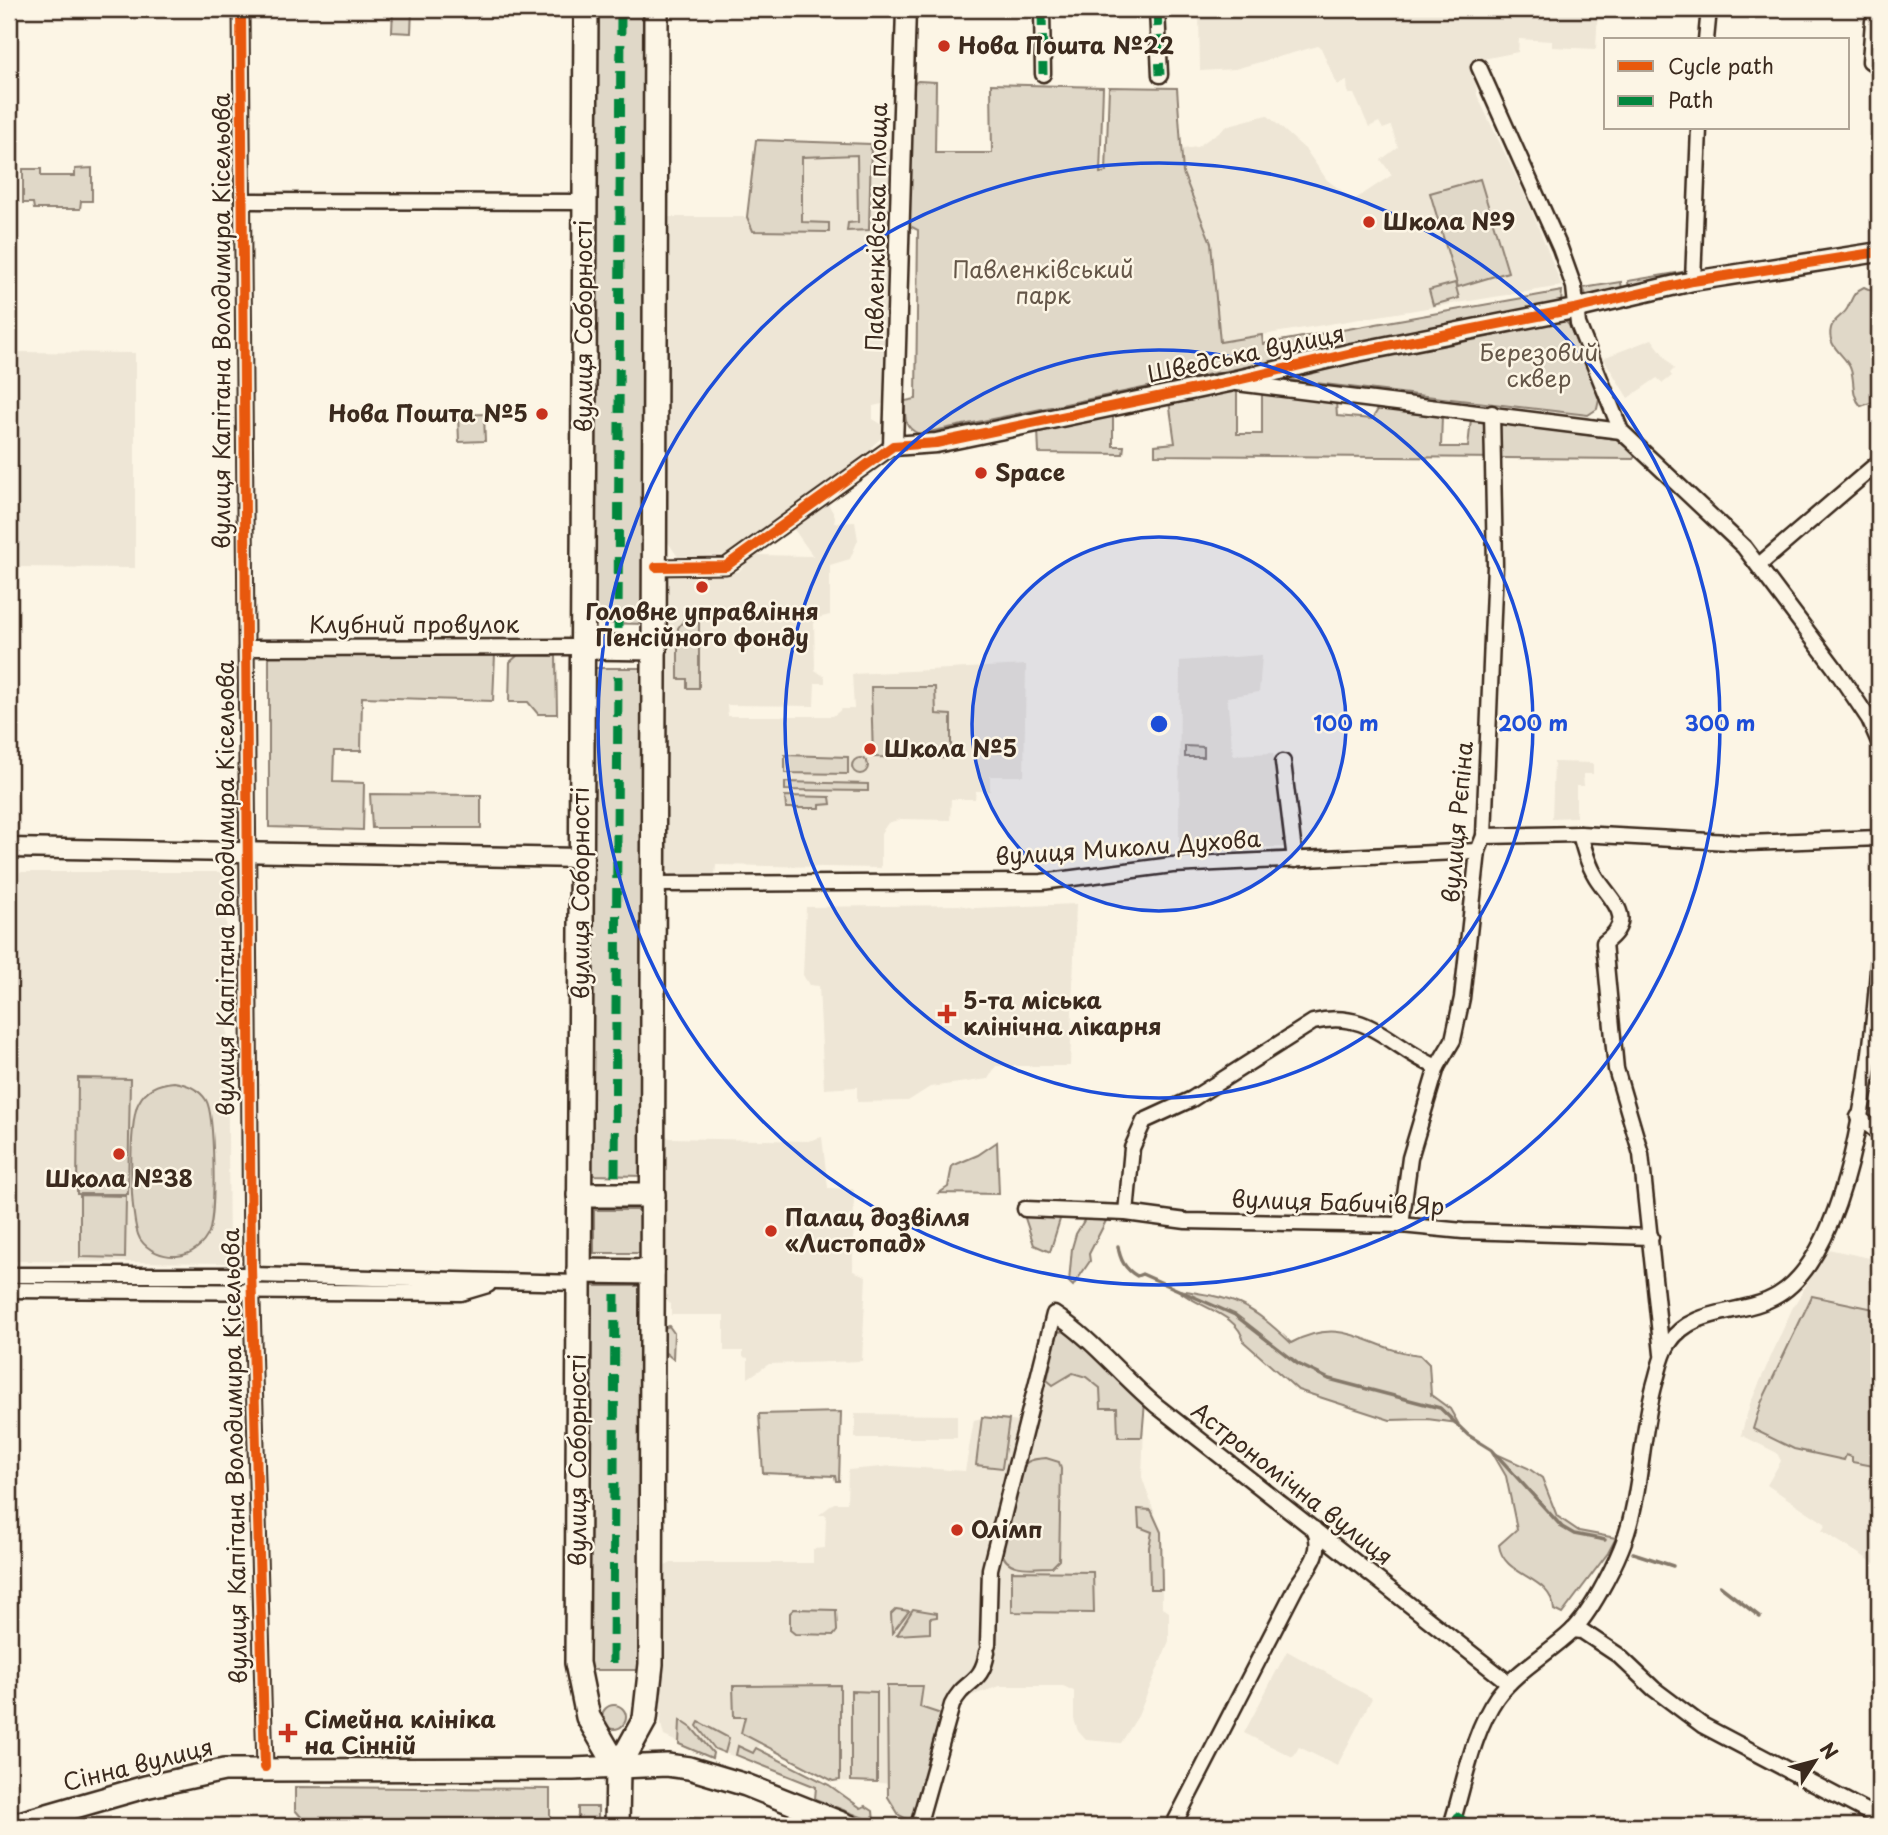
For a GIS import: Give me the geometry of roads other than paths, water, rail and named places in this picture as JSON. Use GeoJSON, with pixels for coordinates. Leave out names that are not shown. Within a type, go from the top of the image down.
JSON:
{"type":"FeatureCollection","features":[{"type":"Feature","properties":{"kind":"main road","name":"вулиця Соборності"},"geometry":{"type":"LineString","coordinates":[[586,9],[577,1663],[588,1717],[618,1768]]}},
{"type":"Feature","properties":{"kind":"main road"},"geometry":{"type":"LineString","coordinates":[[617,1826],[618,1768],[645,1719],[650,1674],[656,648],[656,9]]}},
{"type":"Feature","properties":{"kind":"main road"},"geometry":{"type":"LineString","coordinates":[[582,647],[656,648]]}},
{"type":"Feature","properties":{"kind":"main road"},"geometry":{"type":"LineString","coordinates":[[579,1195],[653,1195]]}},
{"type":"Feature","properties":{"kind":"main road"},"geometry":{"type":"LineString","coordinates":[[579,1277],[652,1272]]}},
{"type":"Feature","properties":{"kind":"main road","name":"Сінна вулиця"},"geometry":{"type":"LineString","coordinates":[[9,1826],[184,1777],[265,1767],[690,1768],[746,1785],[849,1826]]}},
{"type":"Feature","properties":{"kind":"street","name":"вулиця Капітана Володимира Кісельова"},"geometry":{"type":"LineString","coordinates":[[241,9],[251,1292],[265,1767]]}},
{"type":"Feature","properties":{"kind":"street","name":"Павленківська площа"},"geometry":{"type":"LineString","coordinates":[[893,446],[906,9]]}},
{"type":"Feature","properties":{"kind":"street"},"geometry":{"type":"LineString","coordinates":[[1042,9],[1043,74]]}},
{"type":"Feature","properties":{"kind":"street"},"geometry":{"type":"LineString","coordinates":[[1157,9],[1160,75]]}},
{"type":"Feature","properties":{"kind":"street"},"geometry":{"type":"LineString","coordinates":[[1706,38],[1709,9]]}},
{"type":"Feature","properties":{"kind":"street"},"geometry":{"type":"LineString","coordinates":[[1873,21],[1870,61],[1879,67]]}},
{"type":"Feature","properties":{"kind":"street"},"geometry":{"type":"LineString","coordinates":[[1479,67],[1560,248],[1574,287],[1574,309],[1621,431],[1727,530],[1759,565],[1827,657],[1878,734]]}},
{"type":"Feature","properties":{"kind":"street"},"geometry":{"type":"LineString","coordinates":[[1693,281],[1699,130]]}},
{"type":"Feature","properties":{"kind":"street"},"geometry":{"type":"LineString","coordinates":[[242,201],[585,202]]}},
{"type":"Feature","properties":{"kind":"street","name":"Шведська вулиця"},"geometry":{"type":"LineString","coordinates":[[893,446],[936,443],[1229,382],[1352,353],[1574,309],[1693,281],[1879,252]]}},
{"type":"Feature","properties":{"kind":"street","name":"Шведська вулиця"},"geometry":{"type":"LineString","coordinates":[[1229,382],[1621,431]]}},
{"type":"Feature","properties":{"kind":"street","name":"вулиця Рєпіна"},"geometry":{"type":"LineString","coordinates":[[1401,1225],[1410,1158],[1437,1067],[1453,1040],[1462,999],[1478,851],[1484,836],[1495,565],[1492,413]]}},
{"type":"Feature","properties":{"kind":"street"},"geometry":{"type":"LineString","coordinates":[[656,567],[726,566],[893,446]]}},
{"type":"Feature","properties":{"kind":"street"},"geometry":{"type":"LineString","coordinates":[[1759,565],[1879,462]]}},
{"type":"Feature","properties":{"kind":"street","name":"Клубний провулок"},"geometry":{"type":"LineString","coordinates":[[246,648],[582,647]]}},
{"type":"Feature","properties":{"kind":"street"},"geometry":{"type":"LineString","coordinates":[[1283,762],[1295,860]]}},
{"type":"Feature","properties":{"kind":"street"},"geometry":{"type":"LineString","coordinates":[[1484,836],[1580,834],[1747,844],[1879,838]]}},
{"type":"Feature","properties":{"kind":"street"},"geometry":{"type":"LineString","coordinates":[[1580,834],[1593,871],[1619,911],[1618,927],[1604,943],[1609,1008],[1616,1069],[1641,1154],[1662,1356]]}},
{"type":"Feature","properties":{"kind":"street"},"geometry":{"type":"LineString","coordinates":[[9,848],[581,858]]}},
{"type":"Feature","properties":{"kind":"street","name":"вулиця Миколи Духова"},"geometry":{"type":"LineString","coordinates":[[654,884],[1042,882],[1172,865],[1478,851]]}},
{"type":"Feature","properties":{"kind":"street"},"geometry":{"type":"LineString","coordinates":[[1451,1826],[1466,1766],[1485,1717],[1509,1683],[1573,1630],[1623,1546],[1643,1432],[1662,1356],[1677,1333],[1688,1325],[1770,1299],[1792,1285],[1818,1253],[1832,1223],[1858,1117],[1871,1053],[1879,954]]}},
{"type":"Feature","properties":{"kind":"street"},"geometry":{"type":"LineString","coordinates":[[1126,1213],[1132,1149],[1144,1121],[1192,1099],[1313,1021],[1335,1018],[1360,1022],[1384,1032],[1412,1054],[1437,1067]]}},
{"type":"Feature","properties":{"kind":"street"},"geometry":{"type":"LineString","coordinates":[[1858,1117],[1879,1133]]}},
{"type":"Feature","properties":{"kind":"street","name":"вулиця Бабичів Яр"},"geometry":{"type":"LineString","coordinates":[[1024,1209],[1126,1213],[1186,1222],[1401,1225],[1463,1231],[1651,1237]]}},
{"type":"Feature","properties":{"kind":"street"},"geometry":{"type":"LineString","coordinates":[[9,1275],[251,1275],[503,1281],[579,1277]]}},
{"type":"Feature","properties":{"kind":"street"},"geometry":{"type":"LineString","coordinates":[[9,1290],[461,1293],[503,1281]]}},
{"type":"Feature","properties":{"kind":"street","name":"Астрономічна вулиця"},"geometry":{"type":"LineString","coordinates":[[918,1826],[952,1705],[960,1691],[980,1676],[987,1648],[990,1569],[1054,1314],[1084,1333],[1138,1391],[1509,1683]]}},
{"type":"Feature","properties":{"kind":"street"},"geometry":{"type":"LineString","coordinates":[[1173,1826],[1296,1587],[1316,1556],[1317,1536],[1311,1525]]}},
{"type":"Feature","properties":{"kind":"street"},"geometry":{"type":"LineString","coordinates":[[1316,1556],[1331,1553],[1353,1560]]}},
{"type":"Feature","properties":{"kind":"street"},"geometry":{"type":"LineString","coordinates":[[1573,1630],[1582,1631],[1618,1655],[1654,1689],[1702,1725],[1879,1818]]}},
{"type":"Feature","properties":{"kind":"waterway"},"geometry":{"type":"LineString","coordinates":[[1118,1246],[1124,1264],[1137,1276],[1142,1274],[1235,1315],[1298,1364],[1329,1379],[1440,1408],[1468,1435],[1492,1450],[1562,1527],[1574,1534],[1605,1540]]}},
{"type":"Feature","properties":{"kind":"waterway"},"geometry":{"type":"LineString","coordinates":[[1633,1553],[1673,1566]]}},
{"type":"Feature","properties":{"kind":"waterway"},"geometry":{"type":"LineString","coordinates":[[1720,1586],[1760,1617]]}},
{"type":"Feature","properties":{"kind":"waterway"},"geometry":{"type":"LineString","coordinates":[[1869,1663],[1879,1664]]}},
{"type":"Feature","properties":{"kind":"place","name":"Нова Пошта №22"},"geometry":{"type":"Point","coordinates":[944,46]}},
{"type":"Feature","properties":{"kind":"place","name":"Школа №9"},"geometry":{"type":"Point","coordinates":[1369,222]}},
{"type":"Feature","properties":{"kind":"place","name":"Нова Пошта №5"},"geometry":{"type":"Point","coordinates":[542,414]}},
{"type":"Feature","properties":{"kind":"place","name":"Space"},"geometry":{"type":"Point","coordinates":[981,473]}},
{"type":"Feature","properties":{"kind":"place","name":"Головне управління Пенсійного фонду"},"geometry":{"type":"Point","coordinates":[702,587]}},
{"type":"Feature","properties":{"kind":"place","name":"Школа №5"},"geometry":{"type":"Point","coordinates":[870,749]}},
{"type":"Feature","properties":{"kind":"place","name":"5-та міська клінічна лікарня"},"geometry":{"type":"Point","coordinates":[947,1014]}},
{"type":"Feature","properties":{"kind":"place","name":"Школа №38"},"geometry":{"type":"Point","coordinates":[119,1154]}},
{"type":"Feature","properties":{"kind":"place","name":"Палац дозвілля «Листопад»"},"geometry":{"type":"Point","coordinates":[771,1231]}},
{"type":"Feature","properties":{"kind":"place","name":"Олімп"},"geometry":{"type":"Point","coordinates":[957,1530]}},
{"type":"Feature","properties":{"kind":"place","name":"Сімейна клініка на Сінній"},"geometry":{"type":"Point","coordinates":[288,1733]}},
{"type":"Feature","properties":{"kind":"park label","name":"Павленківський парк"},"geometry":{"type":"Point","coordinates":[1043,283]}},
{"type":"Feature","properties":{"kind":"park label","name":"Березовий сквер"},"geometry":{"type":"Point","coordinates":[1539,366]}}]}
